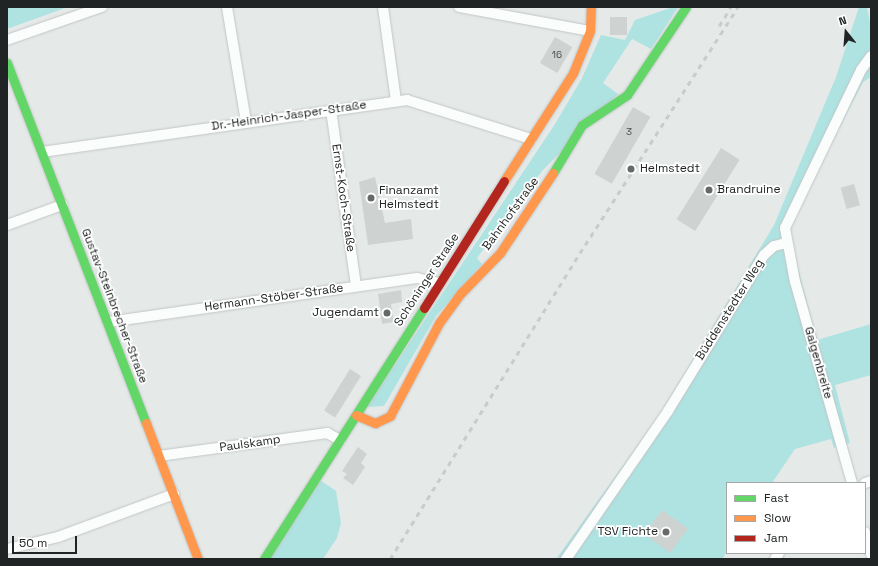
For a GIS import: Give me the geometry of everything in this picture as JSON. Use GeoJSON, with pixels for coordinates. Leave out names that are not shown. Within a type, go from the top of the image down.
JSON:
{"type":"FeatureCollection","features":[{"type":"Feature","properties":{"kind":"street"},"geometry":{"type":"LineString","coordinates":[[7,40],[102,7]]}},
{"type":"Feature","properties":{"kind":"street"},"geometry":{"type":"LineString","coordinates":[[227,7],[246,122]]}},
{"type":"Feature","properties":{"kind":"street"},"geometry":{"type":"LineString","coordinates":[[383,7],[396,101]]}},
{"type":"Feature","properties":{"kind":"street"},"geometry":{"type":"LineString","coordinates":[[459,7],[590,31]]}},
{"type":"Feature","properties":{"kind":"street","name":"Schöninger Straße"},"geometry":{"type":"LineString","coordinates":[[264,559],[580,61],[590,31],[591,7]]}},
{"type":"Feature","properties":{"kind":"street","name":"Bahnhofstraße"},"geometry":{"type":"LineString","coordinates":[[356,415],[375,424],[390,416],[439,323],[461,293],[500,253],[528,215],[582,125],[593,115],[626,96],[686,7]]}},
{"type":"Feature","properties":{"kind":"street"},"geometry":{"type":"LineString","coordinates":[[786,242],[785,228],[789,214],[861,70],[871,56]]}},
{"type":"Feature","properties":{"kind":"street","name":"Gustav-Steinbrecher-Straße"},"geometry":{"type":"LineString","coordinates":[[7,63],[198,559]]}},
{"type":"Feature","properties":{"kind":"street","name":"Dr.-Heinrich-Jasper-Straße"},"geometry":{"type":"LineString","coordinates":[[42,152],[396,101],[425,104],[531,139]]}},
{"type":"Feature","properties":{"kind":"street","name":"Ernst-Koch-Straße"},"geometry":{"type":"LineString","coordinates":[[331,110],[356,286]]}},
{"type":"Feature","properties":{"kind":"street"},"geometry":{"type":"LineString","coordinates":[[7,225],[62,205]]}},
{"type":"Feature","properties":{"kind":"street","name":"Galgenbreite"},"geometry":{"type":"LineString","coordinates":[[786,242],[852,482]]}},
{"type":"Feature","properties":{"kind":"street","name":"Büddenstedter Weg"},"geometry":{"type":"LineString","coordinates":[[566,559],[668,411],[764,255],[774,246],[786,242]]}},
{"type":"Feature","properties":{"kind":"street","name":"Hermann-Stöber-Straße"},"geometry":{"type":"LineString","coordinates":[[108,322],[418,278],[439,283]]}},
{"type":"Feature","properties":{"kind":"street","name":"Paulskamp"},"geometry":{"type":"LineString","coordinates":[[159,456],[327,433],[340,440]]}},
{"type":"Feature","properties":{"kind":"street"},"geometry":{"type":"LineString","coordinates":[[7,549],[58,537],[174,494]]}},
{"type":"Feature","properties":{"kind":"street"},"geometry":{"type":"LineString","coordinates":[[866,536],[871,554]]}},
{"type":"Feature","properties":{"kind":"shaded area"},"geometry":{"type":"Polygon","coordinates":[[[7,7],[68,7],[7,29],[7,7]]]}},
{"type":"Feature","properties":{"kind":"shaded area"},"geometry":{"type":"Polygon","coordinates":[[[673,7],[678,7],[651,49],[632,39],[603,83],[618,94],[542,171],[477,258],[482,264],[436,316],[384,406],[367,407],[555,124],[582,78],[601,35],[625,40],[635,20],[673,7]]]}},
{"type":"Feature","properties":{"kind":"shaded area"},"geometry":{"type":"Polygon","coordinates":[[[859,7],[867,7],[871,28],[871,77],[863,82],[778,244],[795,257],[817,340],[871,324],[871,375],[835,385],[850,443],[834,448],[831,439],[795,449],[773,482],[726,482],[726,553],[722,559],[556,559],[659,416],[774,225],[836,77],[859,7]]]}},
{"type":"Feature","properties":{"kind":"shaded area"},"geometry":{"type":"Polygon","coordinates":[[[320,480],[336,491],[341,523],[337,538],[323,559],[268,559],[320,480]]]}},
{"type":"Feature","properties":{"kind":"building"},"geometry":{"type":"Polygon","coordinates":[[[610,17],[627,17],[627,35],[610,35],[610,17]]]}},
{"type":"Feature","properties":{"kind":"building"},"geometry":{"type":"Polygon","coordinates":[[[555,37],[572,47],[557,73],[540,63],[555,37]]]}},
{"type":"Feature","properties":{"kind":"building"},"geometry":{"type":"Polygon","coordinates":[[[633,107],[650,117],[612,184],[594,174],[633,107]]]}},
{"type":"Feature","properties":{"kind":"building","name":"Brandruine"},"geometry":{"type":"Polygon","coordinates":[[[721,148],[740,160],[695,231],[676,219],[721,148]]]}},
{"type":"Feature","properties":{"kind":"building","name":"Finanzamt Helmstedt"},"geometry":{"type":"Polygon","coordinates":[[[375,177],[385,223],[411,219],[413,239],[368,245],[359,182],[375,177]]]}},
{"type":"Feature","properties":{"kind":"building"},"geometry":{"type":"Polygon","coordinates":[[[854,184],[860,205],[847,209],[841,188],[854,184]]]}},
{"type":"Feature","properties":{"kind":"building","name":"Jugendamt"},"geometry":{"type":"Polygon","coordinates":[[[401,290],[402,302],[391,304],[394,322],[382,324],[378,294],[401,290]]]}},
{"type":"Feature","properties":{"kind":"building"},"geometry":{"type":"Polygon","coordinates":[[[350,369],[361,376],[335,417],[324,411],[350,369]]]}},
{"type":"Feature","properties":{"kind":"building"},"geometry":{"type":"Polygon","coordinates":[[[358,447],[367,454],[361,463],[365,467],[353,485],[343,478],[347,474],[342,471],[358,447]]]}},
{"type":"Feature","properties":{"kind":"building","name":"TSV Fichte"},"geometry":{"type":"Polygon","coordinates":[[[662,510],[688,529],[670,553],[644,534],[662,510]]]}},
{"type":"Feature","properties":{"kind":"railway"},"geometry":{"type":"LineString","coordinates":[[719,26],[731,7]]}},
{"type":"Feature","properties":{"kind":"railway"},"geometry":{"type":"LineString","coordinates":[[390,559],[585,245],[738,7]]}},
{"type":"Feature","properties":{"kind":"traffic: fast"},"geometry":{"type":"LineString","coordinates":[[553,173],[582,125],[627,95],[686,7]]}},
{"type":"Feature","properties":{"kind":"traffic: fast"},"geometry":{"type":"LineString","coordinates":[[7,63],[146,423]]}},
{"type":"Feature","properties":{"kind":"traffic: fast"},"geometry":{"type":"LineString","coordinates":[[264,559],[424,308]]}},
{"type":"Feature","properties":{"kind":"traffic: slow"},"geometry":{"type":"LineString","coordinates":[[504,181],[573,73],[590,31],[591,7]]}},
{"type":"Feature","properties":{"kind":"traffic: slow"},"geometry":{"type":"LineString","coordinates":[[356,415],[375,423],[390,416],[439,323],[461,293],[500,253],[553,173]]}},
{"type":"Feature","properties":{"kind":"traffic: slow"},"geometry":{"type":"LineString","coordinates":[[146,423],[198,559]]}},
{"type":"Feature","properties":{"kind":"traffic: jam"},"geometry":{"type":"LineString","coordinates":[[424,308],[504,181]]}},
{"type":"Feature","properties":{"kind":"place","name":"Helmstedt"},"geometry":{"type":"Point","coordinates":[631,169]}},
{"type":"Feature","properties":{"kind":"place","name":"Brandruine"},"geometry":{"type":"Point","coordinates":[709,190]}},
{"type":"Feature","properties":{"kind":"place","name":"Finanzamt Helmstedt"},"geometry":{"type":"Point","coordinates":[371,198]}},
{"type":"Feature","properties":{"kind":"place","name":"Jugendamt"},"geometry":{"type":"Point","coordinates":[387,313]}},
{"type":"Feature","properties":{"kind":"place","name":"TSV Fichte"},"geometry":{"type":"Point","coordinates":[666,532]}}]}
